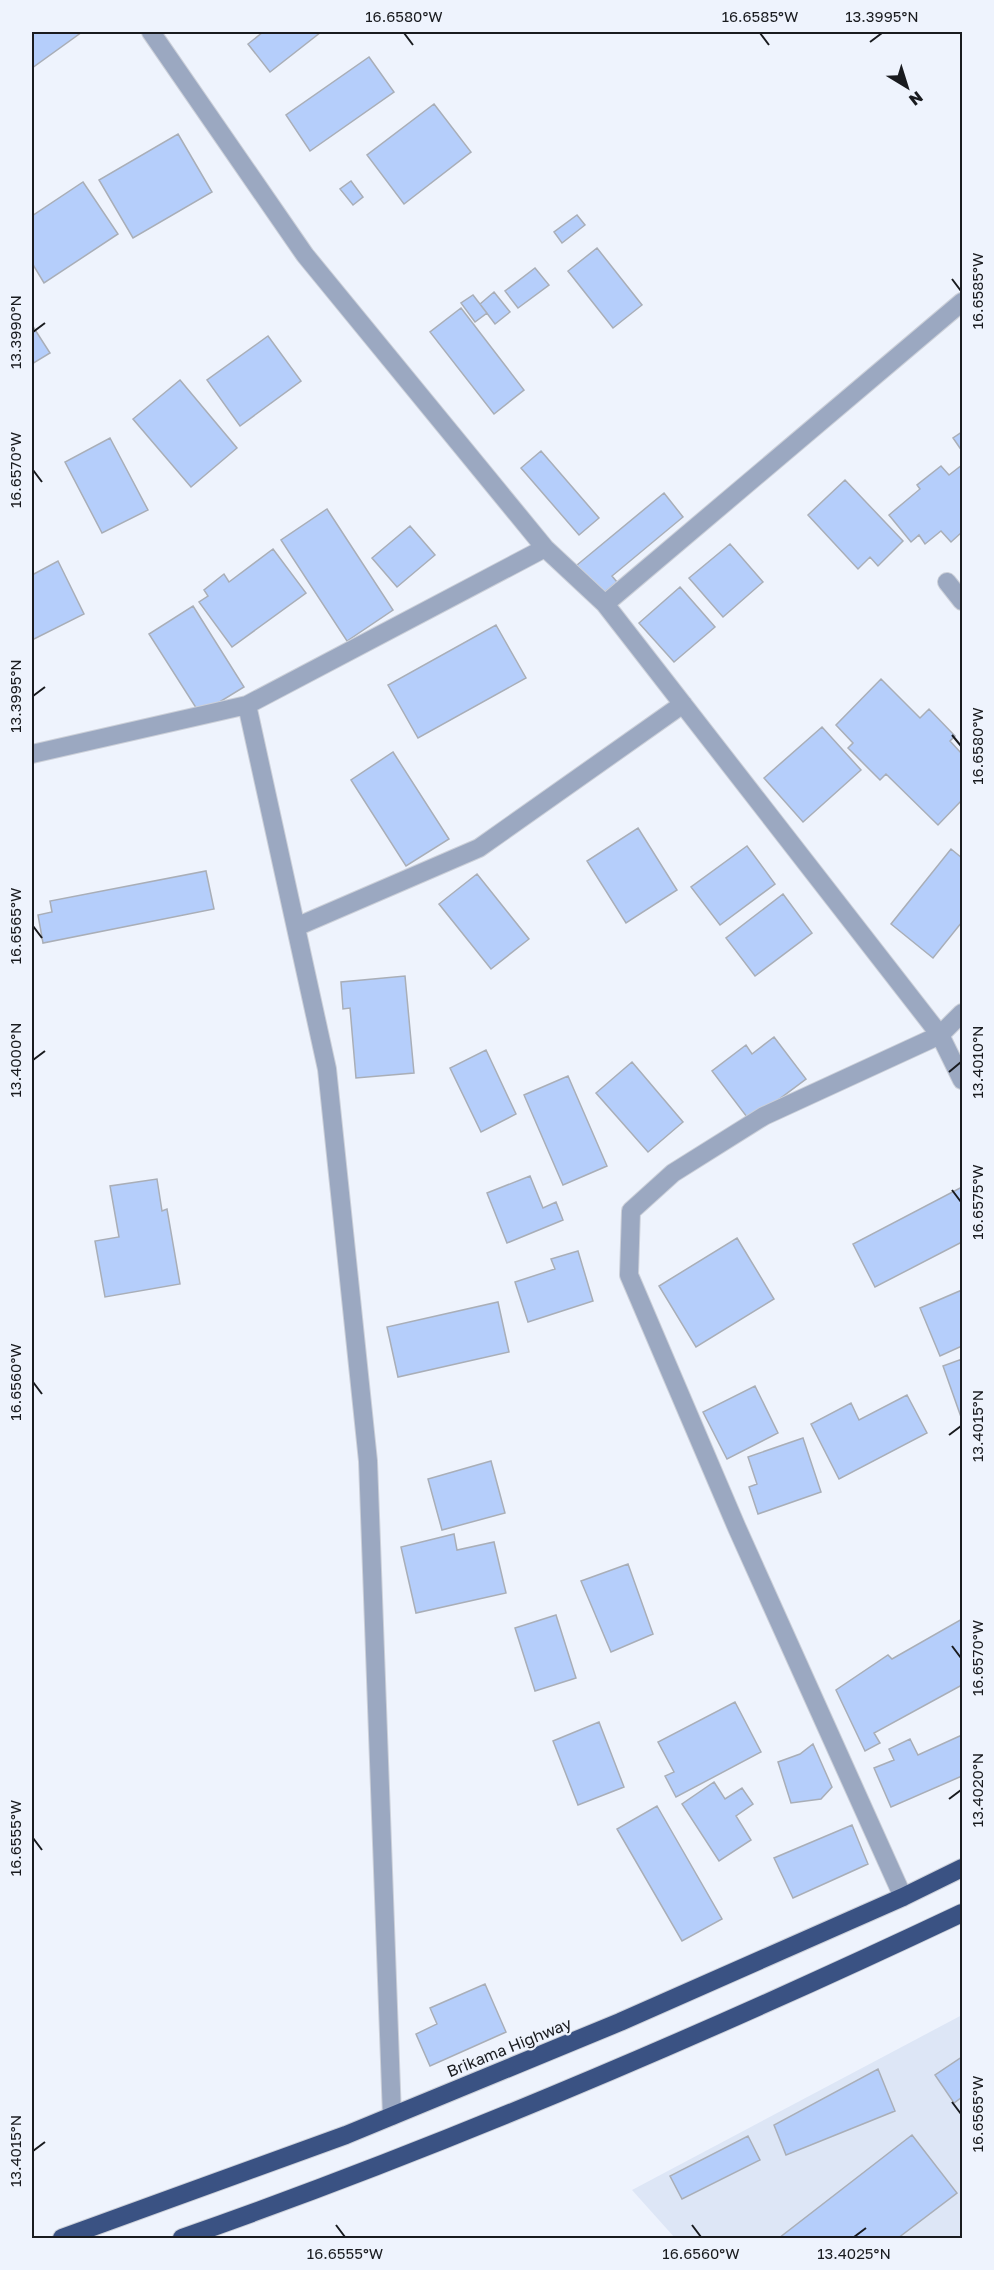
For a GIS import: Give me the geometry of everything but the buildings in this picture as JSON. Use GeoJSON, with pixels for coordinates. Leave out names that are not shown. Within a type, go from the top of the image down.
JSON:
{"type":"FeatureCollection","features":[{"type":"Feature","properties":{"kind":"highway","name":"Brikama Highway"},"geometry":{"type":"LineString","coordinates":[[62,2238],[346,2135],[620,2022],[903,1897],[963,1868]]}},
{"type":"Feature","properties":{"kind":"highway"},"geometry":{"type":"LineString","coordinates":[[182,2238],[372,2168],[566,2090],[828,1977],[963,1913]]}},
{"type":"Feature","properties":{"kind":"street"},"geometry":{"type":"LineString","coordinates":[[151,32],[305,255],[545,548],[605,604],[940,1035],[963,1080]]}},
{"type":"Feature","properties":{"kind":"street"},"geometry":{"type":"LineString","coordinates":[[605,604],[963,302]]}},
{"type":"Feature","properties":{"kind":"street"},"geometry":{"type":"LineString","coordinates":[[32,753],[247,705],[545,548]]}},
{"type":"Feature","properties":{"kind":"street"},"geometry":{"type":"LineString","coordinates":[[947,582],[963,601]]}},
{"type":"Feature","properties":{"kind":"street"},"geometry":{"type":"LineString","coordinates":[[296,927],[479,848],[683,704]]}},
{"type":"Feature","properties":{"kind":"street"},"geometry":{"type":"LineString","coordinates":[[247,705],[327,1069],[369,1461],[392,2116]]}},
{"type":"Feature","properties":{"kind":"street"},"geometry":{"type":"LineString","coordinates":[[903,1897],[737,1528],[629,1275],[631,1211],[673,1173],[764,1116],[940,1035],[963,1013]]}},
{"type":"Feature","properties":{"kind":"shaded area"},"geometry":{"type":"Polygon","coordinates":[[[962,2015],[962,2238],[675,2238],[632,2190],[962,2015]]]}}]}
